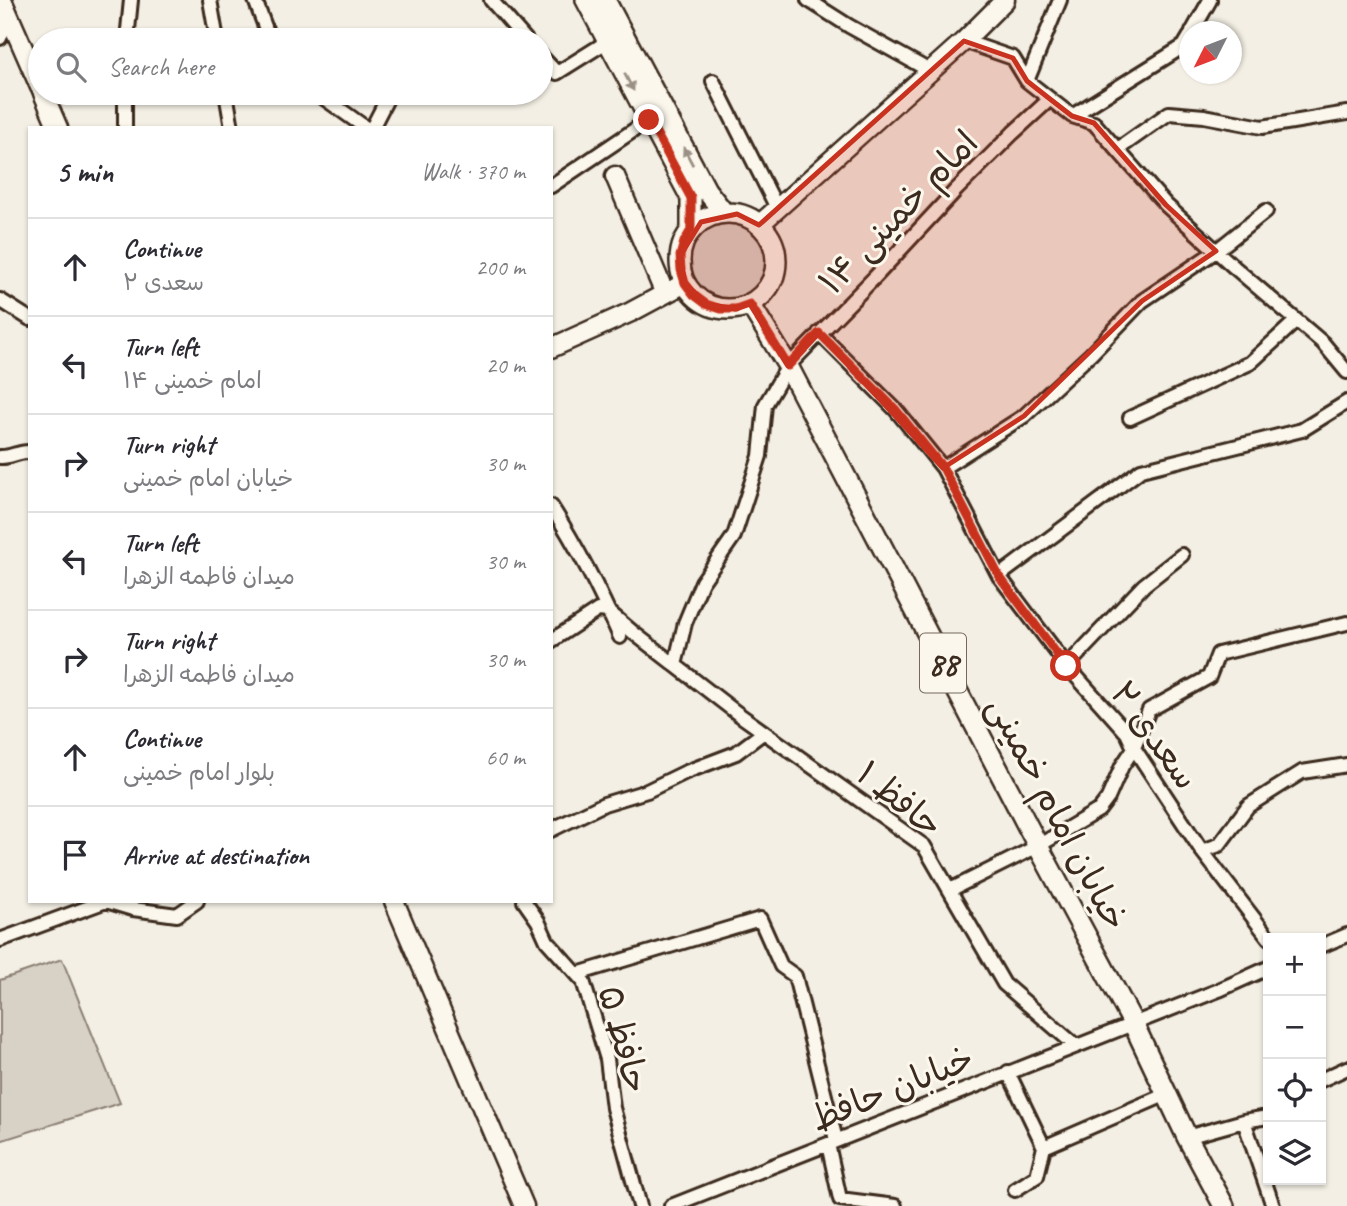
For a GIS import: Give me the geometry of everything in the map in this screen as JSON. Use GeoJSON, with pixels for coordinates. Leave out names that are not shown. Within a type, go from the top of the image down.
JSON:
{"type":"FeatureCollection","features":[{"type":"Feature","properties":{"kind":"main road"},"geometry":{"type":"LineString","coordinates":[[586,0],[691,198],[691,230]]}},
{"type":"Feature","properties":{"kind":"main road"},"geometry":{"type":"LineString","coordinates":[[605,0],[706,190],[724,213]]}},
{"type":"Feature","properties":{"kind":"main road"},"geometry":{"type":"LineString","coordinates":[[759,225],[964,41],[1005,0]]}},
{"type":"Feature","properties":{"kind":"main road"},"geometry":{"type":"LineString","coordinates":[[5,8],[28,60]]}},
{"type":"Feature","properties":{"kind":"main road"},"geometry":{"type":"LineString","coordinates":[[48,105],[57,126]]}},
{"type":"Feature","properties":{"kind":"main road"},"geometry":{"type":"LineString","coordinates":[[615,176],[665,294]]}},
{"type":"Feature","properties":{"kind":"main road"},"geometry":{"type":"LineString","coordinates":[[724,213],[749,218],[759,225],[769,237],[775,251],[776,267],[772,282],[763,295],[736,309],[721,309],[706,304],[694,295],[685,283],[680,256],[691,230],[712,216],[724,213]]}},
{"type":"Feature","properties":{"kind":"main road"},"geometry":{"type":"LineString","coordinates":[[553,347],[631,312],[685,283]]}},
{"type":"Feature","properties":{"kind":"main road","name":"خیابان امام خمینی"},"geometry":{"type":"LineString","coordinates":[[750,304],[788,366],[1133,1023],[1187,1137],[1224,1206]]}},
{"type":"Feature","properties":{"kind":"main road"},"geometry":{"type":"LineString","coordinates":[[395,903],[524,1206]]}},
{"type":"Feature","properties":{"kind":"street"},"geometry":{"type":"LineString","coordinates":[[128,28],[131,0]]}},
{"type":"Feature","properties":{"kind":"street"},"geometry":{"type":"LineString","coordinates":[[210,0],[215,28]]}},
{"type":"Feature","properties":{"kind":"street"},"geometry":{"type":"LineString","coordinates":[[255,0],[266,28]]}},
{"type":"Feature","properties":{"kind":"street"},"geometry":{"type":"LineString","coordinates":[[491,0],[516,28]]}},
{"type":"Feature","properties":{"kind":"street"},"geometry":{"type":"LineString","coordinates":[[808,0],[930,71]]}},
{"type":"Feature","properties":{"kind":"street"},"geometry":{"type":"LineString","coordinates":[[1027,81],[1060,0]]}},
{"type":"Feature","properties":{"kind":"street"},"geometry":{"type":"LineString","coordinates":[[1198,21],[1210,0]]}},
{"type":"Feature","properties":{"kind":"street"},"geometry":{"type":"LineString","coordinates":[[0,38],[5,8]]}},
{"type":"Feature","properties":{"kind":"street"},"geometry":{"type":"LineString","coordinates":[[553,69],[557,73],[608,41]]}},
{"type":"Feature","properties":{"kind":"street"},"geometry":{"type":"LineString","coordinates":[[964,41],[1013,58],[1027,81],[1072,116],[1094,123],[1166,205],[1323,343],[1347,372]]}},
{"type":"Feature","properties":{"kind":"street"},"geometry":{"type":"LineString","coordinates":[[1072,116],[1179,49]]}},
{"type":"Feature","properties":{"kind":"street"},"geometry":{"type":"LineString","coordinates":[[713,81],[777,208]]}},
{"type":"Feature","properties":{"kind":"street","name":"امام خمینی ۱۴"},"geometry":{"type":"LineString","coordinates":[[675,664],[685,623],[702,582],[734,536],[760,456],[765,405],[788,366],[956,190],[1050,99]]}},
{"type":"Feature","properties":{"kind":"street"},"geometry":{"type":"LineString","coordinates":[[125,105],[125,126]]}},
{"type":"Feature","properties":{"kind":"street"},"geometry":{"type":"LineString","coordinates":[[228,105],[232,126]]}},
{"type":"Feature","properties":{"kind":"street"},"geometry":{"type":"LineString","coordinates":[[334,105],[363,126]]}},
{"type":"Feature","properties":{"kind":"street"},"geometry":{"type":"LineString","coordinates":[[373,126],[384,105]]}},
{"type":"Feature","properties":{"kind":"street"},"geometry":{"type":"LineString","coordinates":[[1118,149],[1169,113],[1204,116],[1262,127],[1347,113]]}},
{"type":"Feature","properties":{"kind":"street"},"geometry":{"type":"LineString","coordinates":[[553,185],[649,120]]}},
{"type":"Feature","properties":{"kind":"street"},"geometry":{"type":"LineString","coordinates":[[943,468],[1024,416],[1091,354],[1142,301],[1216,251],[1266,211]]}},
{"type":"Feature","properties":{"kind":"street"},"geometry":{"type":"LineString","coordinates":[[0,300],[28,317]]}},
{"type":"Feature","properties":{"kind":"street"},"geometry":{"type":"LineString","coordinates":[[1129,418],[1250,363],[1296,321]]}},
{"type":"Feature","properties":{"kind":"street","name":"سعدی ۲"},"geometry":{"type":"LineString","coordinates":[[819,333],[896,410],[943,468],[999,576],[1066,666],[1127,733],[1134,748],[1202,851],[1265,933]]}},
{"type":"Feature","properties":{"kind":"street"},"geometry":{"type":"LineString","coordinates":[[999,576],[1141,470],[1302,429],[1347,402]]}},
{"type":"Feature","properties":{"kind":"street"},"geometry":{"type":"LineString","coordinates":[[0,457],[28,452]]}},
{"type":"Feature","properties":{"kind":"street"},"geometry":{"type":"LineString","coordinates":[[553,509],[594,579],[620,637]]}},
{"type":"Feature","properties":{"kind":"street"},"geometry":{"type":"LineString","coordinates":[[1066,666],[1144,585],[1182,555]]}},
{"type":"Feature","properties":{"kind":"street"},"geometry":{"type":"LineString","coordinates":[[553,640],[598,610],[608,611]]}},
{"type":"Feature","properties":{"kind":"street","name":"حافظ ۱"},"geometry":{"type":"LineString","coordinates":[[608,611],[764,732],[924,846],[1004,984],[1076,1045]]}},
{"type":"Feature","properties":{"kind":"street"},"geometry":{"type":"LineString","coordinates":[[950,890],[1038,846],[1099,810],[1134,748],[1149,710],[1209,677],[1218,654],[1347,623]]}},
{"type":"Feature","properties":{"kind":"street"},"geometry":{"type":"LineString","coordinates":[[553,829],[604,804],[647,791],[686,772],[736,753],[764,732]]}},
{"type":"Feature","properties":{"kind":"street"},"geometry":{"type":"LineString","coordinates":[[1202,851],[1219,845],[1248,806],[1302,772],[1347,765]]}},
{"type":"Feature","properties":{"kind":"street"},"geometry":{"type":"LineString","coordinates":[[0,940],[101,903]]}},
{"type":"Feature","properties":{"kind":"street"},"geometry":{"type":"LineString","coordinates":[[113,903],[133,909],[177,915],[194,903]]}},
{"type":"Feature","properties":{"kind":"street","name":"حافظ ۵"},"geometry":{"type":"LineString","coordinates":[[525,903],[538,921],[547,942],[583,981],[607,1059],[614,1108],[640,1206]]}},
{"type":"Feature","properties":{"kind":"street"},"geometry":{"type":"LineString","coordinates":[[577,974],[760,919],[781,966],[794,976],[832,1142],[840,1199],[895,1206]]}},
{"type":"Feature","properties":{"kind":"street"},"geometry":{"type":"LineString","coordinates":[[1326,944],[1347,935]]}},
{"type":"Feature","properties":{"kind":"street","name":"خیابان حافظ"},"geometry":{"type":"LineString","coordinates":[[671,1206],[1263,970]]}},
{"type":"Feature","properties":{"kind":"street"},"geometry":{"type":"LineString","coordinates":[[1326,1078],[1347,1068]]}},
{"type":"Feature","properties":{"kind":"street"},"geometry":{"type":"LineString","coordinates":[[1008,1072],[1044,1147],[1038,1175],[1015,1190]]}},
{"type":"Feature","properties":{"kind":"street"},"geometry":{"type":"LineString","coordinates":[[1044,1147],[1167,1094]]}},
{"type":"Feature","properties":{"kind":"street"},"geometry":{"type":"LineString","coordinates":[[1187,1137],[1263,1118]]}},
{"type":"Feature","properties":{"kind":"street"},"geometry":{"type":"LineString","coordinates":[[1244,1121],[1273,1206]]}},
{"type":"Feature","properties":{"kind":"highlighted area"},"geometry":{"type":"Polygon","coordinates":[[[964,41],[1013,58],[1027,81],[1072,116],[1094,123],[1166,205],[1216,251],[1142,301],[1024,416],[943,468],[819,333],[788,366],[750,304],[736,309],[706,304],[685,283],[680,256],[701,222],[737,214],[759,225],[964,41]]]}},
{"type":"Feature","properties":{"kind":"shaded area"},"geometry":{"type":"Polygon","coordinates":[[[728,222],[743,225],[756,234],[765,247],[768,262],[765,277],[756,290],[743,299],[728,302],[713,299],[700,290],[691,277],[688,262],[691,247],[700,234],[713,225],[728,222]]]}},
{"type":"Feature","properties":{"kind":"shaded area"},"geometry":{"type":"Polygon","coordinates":[[[62,959],[120,1103],[0,1141],[0,980],[62,959]]]}},
{"type":"Feature","properties":{"kind":"route"},"geometry":{"type":"LineString","coordinates":[[649,120],[691,198],[691,230],[680,256],[685,283],[694,295],[706,304],[721,309],[736,309],[750,304],[788,366],[819,333],[896,410],[943,468],[999,576],[1066,666]]}}]}
